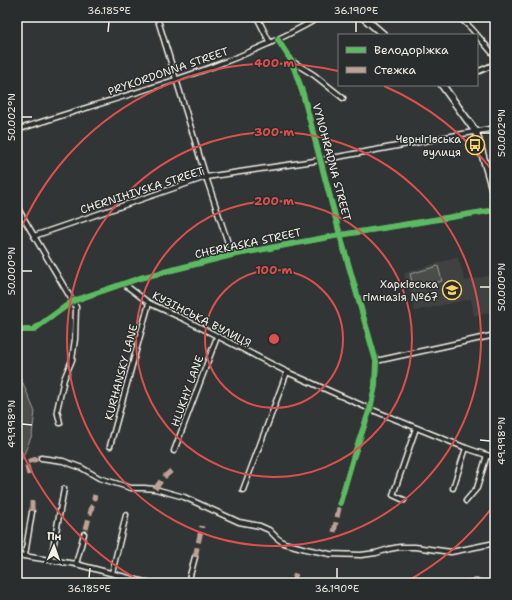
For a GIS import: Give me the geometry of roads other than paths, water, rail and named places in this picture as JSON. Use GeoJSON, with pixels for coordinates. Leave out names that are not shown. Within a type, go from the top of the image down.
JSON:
{"type":"FeatureCollection","features":[{"type":"Feature","properties":{"kind":"main road"},"geometry":{"type":"LineString","coordinates":[[363,17],[383,34]]}},
{"type":"Feature","properties":{"kind":"main road"},"geometry":{"type":"LineString","coordinates":[[445,86],[476,132],[495,198]]}},
{"type":"Feature","properties":{"kind":"street"},"geometry":{"type":"LineString","coordinates":[[157,17],[206,177],[232,255]]}},
{"type":"Feature","properties":{"kind":"street"},"geometry":{"type":"LineString","coordinates":[[257,17],[270,43]]}},
{"type":"Feature","properties":{"kind":"street","name":"PRYKORDONNA STREET"},"geometry":{"type":"LineString","coordinates":[[17,130],[176,80],[278,40],[320,17]]}},
{"type":"Feature","properties":{"kind":"street"},"geometry":{"type":"LineString","coordinates":[[459,17],[476,34]]}},
{"type":"Feature","properties":{"kind":"street"},"geometry":{"type":"LineString","coordinates":[[478,36],[495,56]]}},
{"type":"Feature","properties":{"kind":"street","name":"VYNOHRADNA STREET"},"geometry":{"type":"LineString","coordinates":[[278,40],[292,62],[303,94],[340,235],[376,361],[375,386],[370,410],[353,458],[340,503]]}},
{"type":"Feature","properties":{"kind":"street"},"geometry":{"type":"LineString","coordinates":[[292,62],[314,75],[343,98]]}},
{"type":"Feature","properties":{"kind":"street"},"geometry":{"type":"LineString","coordinates":[[478,72],[495,64]]}},
{"type":"Feature","properties":{"kind":"street","name":"CHERNIHIVSKA STREET"},"geometry":{"type":"LineString","coordinates":[[34,236],[206,177],[321,160],[495,128]]}},
{"type":"Feature","properties":{"kind":"street"},"geometry":{"type":"LineString","coordinates":[[17,207],[76,307],[75,339],[72,360],[60,392],[57,410],[60,424]]}},
{"type":"Feature","properties":{"kind":"street","name":"CHERKASKA STREET"},"geometry":{"type":"LineString","coordinates":[[17,330],[33,330],[73,301],[140,278],[232,255],[340,235],[495,210]]}},
{"type":"Feature","properties":{"kind":"street","name":"КУЗІНСЬКА ВУЛИЦЯ"},"geometry":{"type":"LineString","coordinates":[[124,284],[149,303],[287,372],[370,410],[495,458]]}},
{"type":"Feature","properties":{"kind":"street","name":"KURHANSKY LANE"},"geometry":{"type":"LineString","coordinates":[[110,446],[149,303]]}},
{"type":"Feature","properties":{"kind":"street"},"geometry":{"type":"LineString","coordinates":[[376,361],[495,335]]}},
{"type":"Feature","properties":{"kind":"street","name":"HLUKHY LANE"},"geometry":{"type":"LineString","coordinates":[[174,451],[216,337]]}},
{"type":"Feature","properties":{"kind":"street"},"geometry":{"type":"LineString","coordinates":[[243,490],[287,372]]}},
{"type":"Feature","properties":{"kind":"street"},"geometry":{"type":"LineString","coordinates":[[404,500],[393,494],[416,428]]}},
{"type":"Feature","properties":{"kind":"street"},"geometry":{"type":"LineString","coordinates":[[453,488],[466,448]]}},
{"type":"Feature","properties":{"kind":"street"},"geometry":{"type":"LineString","coordinates":[[466,501],[477,488],[487,455]]}},
{"type":"Feature","properties":{"kind":"street"},"geometry":{"type":"LineString","coordinates":[[40,458],[63,461],[82,468],[99,478],[131,488],[154,489],[184,497],[239,522],[260,526],[269,530],[284,542],[324,553],[361,555],[400,547],[415,547],[451,552],[495,543]]}},
{"type":"Feature","properties":{"kind":"street"},"geometry":{"type":"LineString","coordinates":[[51,559],[64,489]]}},
{"type":"Feature","properties":{"kind":"street"},"geometry":{"type":"LineString","coordinates":[[25,555],[32,512]]}},
{"type":"Feature","properties":{"kind":"street"},"geometry":{"type":"LineString","coordinates":[[112,573],[126,516]]}},
{"type":"Feature","properties":{"kind":"street"},"geometry":{"type":"LineString","coordinates":[[76,564],[84,534]]}},
{"type":"Feature","properties":{"kind":"street"},"geometry":{"type":"LineString","coordinates":[[17,555],[25,555],[76,564],[148,583]]}},
{"type":"Feature","properties":{"kind":"street"},"geometry":{"type":"LineString","coordinates":[[188,583],[194,557]]}},
{"type":"Feature","properties":{"kind":"street"},"geometry":{"type":"LineString","coordinates":[[468,583],[489,583]]}},
{"type":"Feature","properties":{"kind":"place","name":"Чернігівська вулиця"},"geometry":{"type":"Point","coordinates":[475,145]}},
{"type":"Feature","properties":{"kind":"place","name":"Харківська гімназія №67"},"geometry":{"type":"Point","coordinates":[452,290]}}]}
